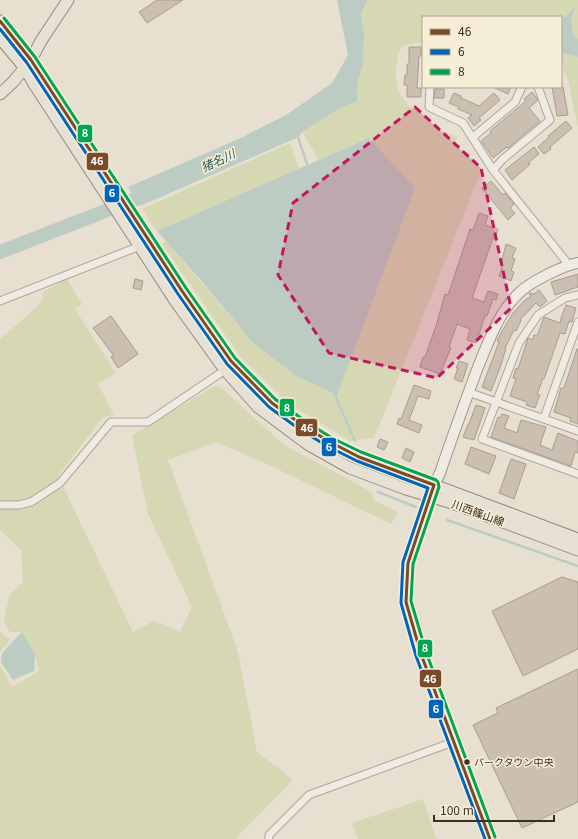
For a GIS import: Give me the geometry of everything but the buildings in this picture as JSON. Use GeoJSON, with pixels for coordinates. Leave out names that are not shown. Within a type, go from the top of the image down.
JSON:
{"type":"FeatureCollection","features":[{"type":"Feature","properties":{"kind":"main road"},"geometry":{"type":"LineString","coordinates":[[0,94],[13,82],[28,64],[68,0]]}},
{"type":"Feature","properties":{"kind":"main road"},"geometry":{"type":"LineString","coordinates":[[0,21],[28,64]]}},
{"type":"Feature","properties":{"kind":"main road"},"geometry":{"type":"LineString","coordinates":[[0,38],[28,64]]}},
{"type":"Feature","properties":{"kind":"main road","name":"川西篠山線"},"geometry":{"type":"LineString","coordinates":[[28,64],[131,221],[231,361],[272,403],[302,425],[359,457],[578,539]]}},
{"type":"Feature","properties":{"kind":"main road","name":"川西篠山線"},"geometry":{"type":"LineString","coordinates":[[131,221],[140,246],[176,302],[225,370],[258,408],[309,445],[350,468],[430,498],[452,503],[578,550]]}},
{"type":"Feature","properties":{"kind":"street"},"geometry":{"type":"LineString","coordinates":[[430,88],[429,107],[463,123],[493,170],[574,264],[543,277],[519,292],[495,326],[468,392],[440,473],[434,485],[408,563],[406,602],[421,654],[490,839]]}},
{"type":"Feature","properties":{"kind":"street"},"geometry":{"type":"LineString","coordinates":[[472,138],[515,102],[522,88]]}},
{"type":"Feature","properties":{"kind":"street"},"geometry":{"type":"LineString","coordinates":[[493,170],[550,120],[538,88]]}},
{"type":"Feature","properties":{"kind":"street"},"geometry":{"type":"LineString","coordinates":[[0,301],[140,246]]}},
{"type":"Feature","properties":{"kind":"street"},"geometry":{"type":"LineString","coordinates":[[578,295],[565,298],[538,315],[519,343],[482,438],[578,474]]}},
{"type":"Feature","properties":{"kind":"street"},"geometry":{"type":"LineString","coordinates":[[544,418],[578,322]]}},
{"type":"Feature","properties":{"kind":"street"},"geometry":{"type":"LineString","coordinates":[[0,505],[19,505],[31,502],[60,483],[111,422],[148,422],[225,370]]}},
{"type":"Feature","properties":{"kind":"street"},"geometry":{"type":"LineString","coordinates":[[468,392],[578,431]]}},
{"type":"Feature","properties":{"kind":"street"},"geometry":{"type":"LineString","coordinates":[[269,839],[269,835],[309,795],[453,742]]}},
{"type":"Feature","properties":{"kind":"highlighted area"},"geometry":{"type":"Polygon","coordinates":[[[415,107],[481,168],[511,308],[437,378],[329,353],[278,275],[293,203],[415,107]]]}},
{"type":"Feature","properties":{"kind":"green space"},"geometry":{"type":"Polygon","coordinates":[[[367,0],[578,0],[578,39],[572,35],[571,20],[575,9],[562,20],[562,16],[422,16],[422,42],[403,46],[399,52],[395,71],[398,91],[409,106],[420,113],[439,130],[457,137],[454,145],[482,169],[374,438],[350,441],[288,403],[240,356],[162,244],[166,241],[253,343],[369,138],[319,160],[302,132],[337,110],[357,101],[357,83],[363,65],[364,33],[361,15],[367,0]]]}},
{"type":"Feature","properties":{"kind":"green space"},"geometry":{"type":"Polygon","coordinates":[[[562,53],[578,57],[578,128],[568,80],[562,68],[562,53]]]}},
{"type":"Feature","properties":{"kind":"green space"},"geometry":{"type":"Polygon","coordinates":[[[290,143],[299,169],[157,231],[142,209],[290,143]]]}},
{"type":"Feature","properties":{"kind":"green space"},"geometry":{"type":"Polygon","coordinates":[[[67,279],[82,304],[75,309],[116,373],[98,384],[114,415],[103,417],[58,476],[133,632],[154,621],[180,632],[192,607],[148,514],[132,435],[215,386],[222,388],[284,445],[371,492],[375,501],[398,512],[391,524],[265,463],[216,442],[168,460],[238,652],[257,752],[293,780],[237,837],[237,839],[0,839],[0,665],[12,687],[39,671],[35,654],[22,632],[10,632],[4,623],[9,595],[23,582],[21,550],[0,530],[0,339],[36,308],[43,298],[42,293],[67,279]]]}},
{"type":"Feature","properties":{"kind":"green space"},"geometry":{"type":"Polygon","coordinates":[[[0,632],[10,640],[0,652],[0,632]]]}},
{"type":"Feature","properties":{"kind":"green space"},"geometry":{"type":"Polygon","coordinates":[[[423,799],[436,839],[358,839],[352,823],[423,799]]]}},
{"type":"Feature","properties":{"kind":"water"},"geometry":{"type":"Polygon","coordinates":[[[337,0],[367,0],[361,15],[364,33],[363,65],[357,83],[357,101],[337,110],[302,132],[299,137],[140,206],[128,187],[243,137],[286,115],[332,83],[348,55],[337,0]]]}},
{"type":"Feature","properties":{"kind":"water"},"geometry":{"type":"Polygon","coordinates":[[[575,8],[571,20],[573,35],[578,39],[578,57],[562,53],[562,20],[575,8]]]}},
{"type":"Feature","properties":{"kind":"water"},"geometry":{"type":"Polygon","coordinates":[[[369,138],[415,188],[337,395],[295,375],[253,343],[205,285],[157,231],[369,138]]]}},
{"type":"Feature","properties":{"kind":"water"},"geometry":{"type":"Polygon","coordinates":[[[22,632],[35,654],[34,671],[13,680],[1,662],[2,653],[22,632]]]}},
{"type":"Feature","properties":{"kind":"waterway"},"geometry":{"type":"LineString","coordinates":[[297,134],[308,167]]}},
{"type":"Feature","properties":{"kind":"waterway","name":"猪名川"},"geometry":{"type":"LineString","coordinates":[[0,252],[152,192]]}},
{"type":"Feature","properties":{"kind":"waterway"},"geometry":{"type":"LineString","coordinates":[[334,393],[355,441]]}},
{"type":"Feature","properties":{"kind":"waterway"},"geometry":{"type":"LineString","coordinates":[[378,492],[416,507]]}},
{"type":"Feature","properties":{"kind":"waterway"},"geometry":{"type":"LineString","coordinates":[[447,520],[578,566]]}},
{"type":"Feature","properties":{"kind":"transit line","name":"8"},"geometry":{"type":"LineString","coordinates":[[4,18],[35,57],[186,288],[235,358],[275,399],[305,421],[332,438],[361,452],[438,482],[439,487],[413,564],[411,601],[426,652],[495,837]]}},
{"type":"Feature","properties":{"kind":"transit line","name":"46"},"geometry":{"type":"LineString","coordinates":[[0,21],[31,60],[182,291],[231,361],[272,403],[302,425],[359,457],[434,485],[408,563],[406,602],[421,654],[490,839]]}},
{"type":"Feature","properties":{"kind":"transit line","name":"6"},"geometry":{"type":"LineString","coordinates":[[0,29],[27,63],[178,294],[227,364],[269,407],[299,429],[327,446],[357,461],[428,488],[403,562],[401,603],[416,656],[485,839]]}},
{"type":"Feature","properties":{"kind":"place","name":"パークタウン中央"},"geometry":{"type":"Point","coordinates":[467,762]}}]}
